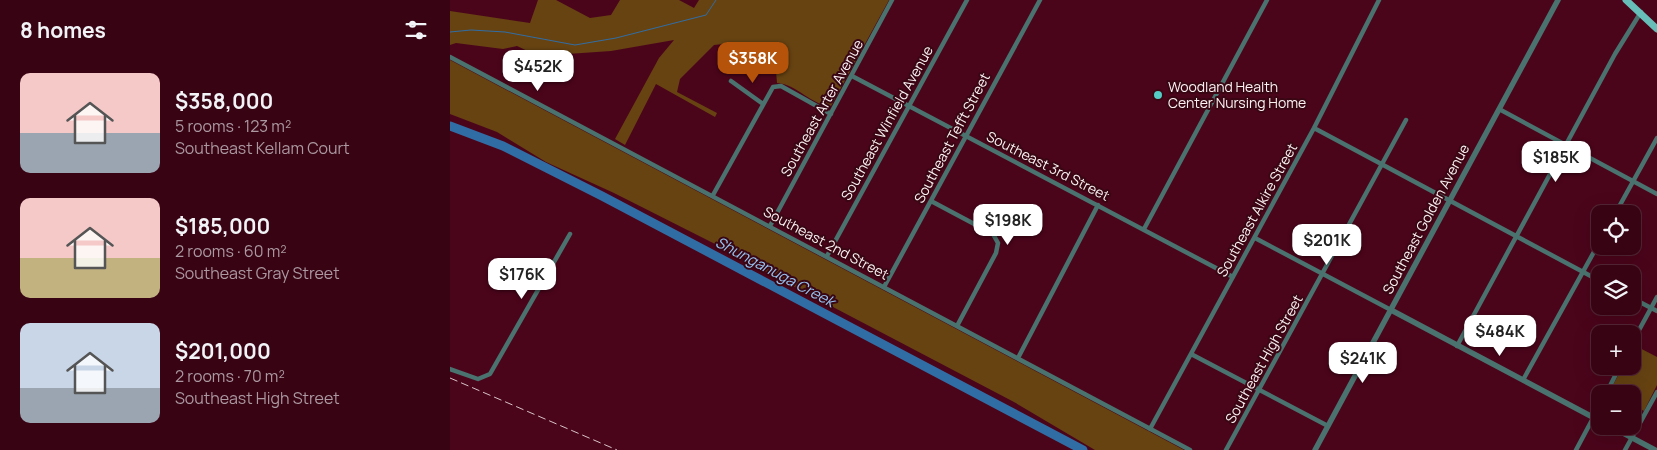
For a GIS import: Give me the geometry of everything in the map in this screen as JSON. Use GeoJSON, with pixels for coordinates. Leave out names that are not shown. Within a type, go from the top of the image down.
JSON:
{"type":"FeatureCollection","features":[{"type":"Feature","properties":{"kind":"main road"},"geometry":{"type":"LineString","coordinates":[[1626,0],[1657,28]]}},
{"type":"Feature","properties":{"kind":"street","name":"Southeast Arter Avenue"},"geometry":{"type":"LineString","coordinates":[[770,226],[892,0]]}},
{"type":"Feature","properties":{"kind":"street","name":"Southeast Winfield Avenue"},"geometry":{"type":"LineString","coordinates":[[827,256],[967,0]]}},
{"type":"Feature","properties":{"kind":"street","name":"Southeast Tefft Street"},"geometry":{"type":"LineString","coordinates":[[884,287],[1040,0]]}},
{"type":"Feature","properties":{"kind":"street"},"geometry":{"type":"LineString","coordinates":[[1144,229],[1267,0]]}},
{"type":"Feature","properties":{"kind":"street","name":"Southeast Alkire Street"},"geometry":{"type":"LineString","coordinates":[[1150,428],[1255,238],[1380,0]]}},
{"type":"Feature","properties":{"kind":"street","name":"Southeast Golden Avenue"},"geometry":{"type":"LineString","coordinates":[[1314,450],[1558,0]]}},
{"type":"Feature","properties":{"kind":"street"},"geometry":{"type":"LineString","coordinates":[[1457,346],[1566,144],[1641,12]]}},
{"type":"Feature","properties":{"kind":"street","name":"Southeast 2nd Street"},"geometry":{"type":"LineString","coordinates":[[450,57],[1190,450]]}},
{"type":"Feature","properties":{"kind":"street","name":"Southeast 3rd Street"},"geometry":{"type":"LineString","coordinates":[[852,76],[1233,277]]}},
{"type":"Feature","properties":{"kind":"street"},"geometry":{"type":"LineString","coordinates":[[731,81],[763,104]]}},
{"type":"Feature","properties":{"kind":"street"},"geometry":{"type":"LineString","coordinates":[[713,195],[763,104],[775,86],[781,86],[831,114]]}},
{"type":"Feature","properties":{"kind":"street"},"geometry":{"type":"LineString","coordinates":[[1499,109],[1657,194]]}},
{"type":"Feature","properties":{"kind":"street","name":"Southeast High Street"},"geometry":{"type":"LineString","coordinates":[[1226,450],[1406,120]]}},
{"type":"Feature","properties":{"kind":"street"},"geometry":{"type":"LineString","coordinates":[[1314,128],[1591,276]]}},
{"type":"Feature","properties":{"kind":"street"},"geometry":{"type":"LineString","coordinates":[[1620,205],[1657,138]]}},
{"type":"Feature","properties":{"kind":"street"},"geometry":{"type":"LineString","coordinates":[[931,201],[993,234],[998,242],[996,253],[957,326]]}},
{"type":"Feature","properties":{"kind":"street"},"geometry":{"type":"LineString","coordinates":[[1018,358],[1098,205]]}},
{"type":"Feature","properties":{"kind":"street"},"geometry":{"type":"LineString","coordinates":[[450,368],[474,379],[482,379],[493,370],[570,234]]}},
{"type":"Feature","properties":{"kind":"street"},"geometry":{"type":"LineString","coordinates":[[1255,238],[1591,416]]}},
{"type":"Feature","properties":{"kind":"street"},"geometry":{"type":"LineString","coordinates":[[1523,380],[1592,255]]}},
{"type":"Feature","properties":{"kind":"street"},"geometry":{"type":"LineString","coordinates":[[1641,326],[1657,297]]}},
{"type":"Feature","properties":{"kind":"street"},"geometry":{"type":"LineString","coordinates":[[1641,303],[1657,311]]}},
{"type":"Feature","properties":{"kind":"street"},"geometry":{"type":"LineString","coordinates":[[1191,354],[1328,426]]}},
{"type":"Feature","properties":{"kind":"street"},"geometry":{"type":"LineString","coordinates":[[1625,450],[1657,392]]}},
{"type":"Feature","properties":{"kind":"street"},"geometry":{"type":"LineString","coordinates":[[1576,450],[1591,421]]}},
{"type":"Feature","properties":{"kind":"street"},"geometry":{"type":"LineString","coordinates":[[1626,435],[1655,450]]}},
{"type":"Feature","properties":{"kind":"shaded area"},"geometry":{"type":"Polygon","coordinates":[[[538,0],[556,0],[590,18],[611,15],[620,0],[679,0],[694,8],[699,0],[889,0],[831,106],[817,103],[791,87],[777,83],[776,71],[743,42],[714,45],[680,79],[677,92],[717,113],[715,117],[656,84],[625,145],[615,139],[659,58],[674,40],[611,51],[538,56],[517,46],[503,49],[456,43],[450,45],[450,11],[530,23],[538,0]]]}},
{"type":"Feature","properties":{"kind":"shaded area"},"geometry":{"type":"Polygon","coordinates":[[[450,60],[1184,450],[1095,450],[1014,402],[755,266],[738,251],[721,247],[614,193],[546,162],[497,132],[450,114],[450,60]]]}},
{"type":"Feature","properties":{"kind":"shaded area"},"geometry":{"type":"Polygon","coordinates":[[[1641,349],[1657,357],[1657,385],[1644,411],[1641,409],[1641,385],[1613,385],[1618,375],[1641,375],[1641,349]]]}},
{"type":"Feature","properties":{"kind":"waterway"},"geometry":{"type":"LineString","coordinates":[[450,32],[471,30],[505,32],[575,45],[616,38],[706,15],[716,0]]}},
{"type":"Feature","properties":{"kind":"waterway","name":"Shunganuga Creek"},"geometry":{"type":"LineString","coordinates":[[450,126],[503,146],[602,196],[1083,450]]}},
{"type":"Feature","properties":{"kind":"railway"},"geometry":{"type":"LineString","coordinates":[[450,378],[617,450]]}},
{"type":"Feature","properties":{"kind":"place","name":"Woodland Health Center Nursing Home"},"geometry":{"type":"Point","coordinates":[1158,95]}}]}
